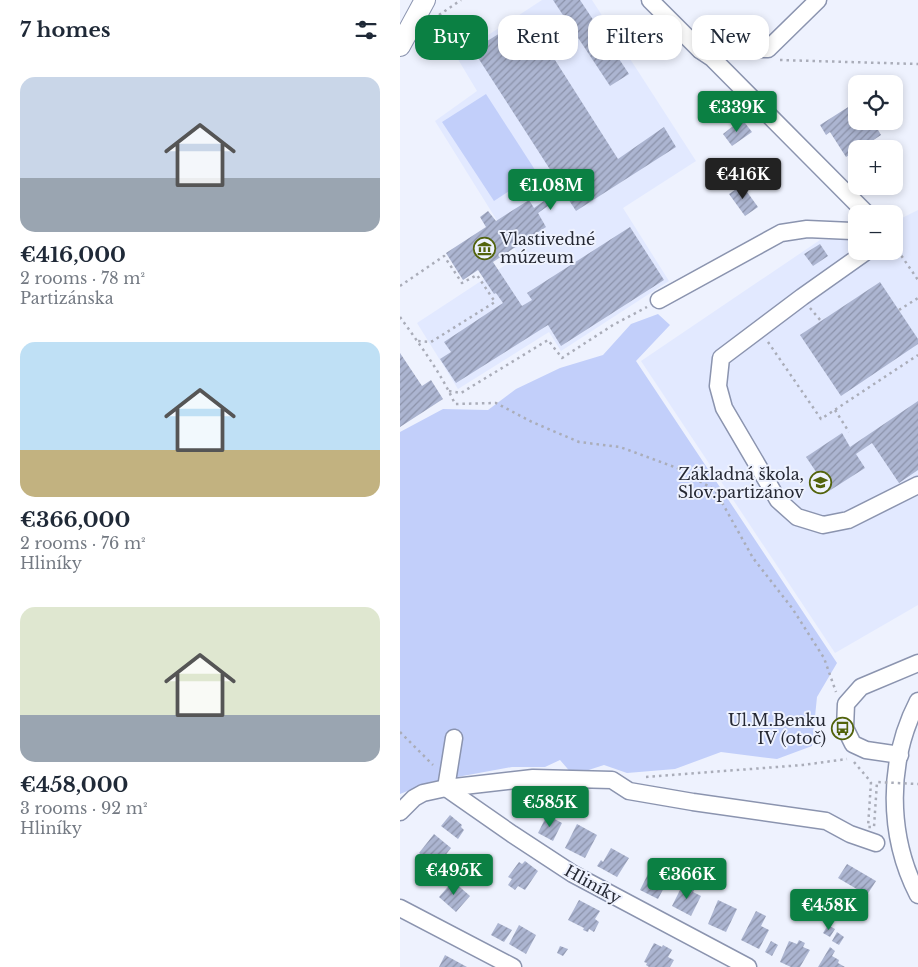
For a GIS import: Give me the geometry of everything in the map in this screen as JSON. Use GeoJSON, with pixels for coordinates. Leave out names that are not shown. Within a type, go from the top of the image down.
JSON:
{"type":"FeatureCollection","features":[{"type":"Feature","properties":{"kind":"main road"},"geometry":{"type":"LineString","coordinates":[[400,46],[425,0]]}},
{"type":"Feature","properties":{"kind":"street"},"geometry":{"type":"LineString","coordinates":[[650,0],[692,42]]}},
{"type":"Feature","properties":{"kind":"street"},"geometry":{"type":"LineString","coordinates":[[769,48],[818,0]]}},
{"type":"Feature","properties":{"kind":"street"},"geometry":{"type":"LineString","coordinates":[[714,60],[858,205]]}},
{"type":"Feature","properties":{"kind":"street"},"geometry":{"type":"LineString","coordinates":[[659,300],[781,233],[807,229],[848,231]]}},
{"type":"Feature","properties":{"kind":"street"},"geometry":{"type":"LineString","coordinates":[[855,260],[721,358],[718,386],[724,408],[778,500],[797,517],[824,525],[848,520],[918,485]]}},
{"type":"Feature","properties":{"kind":"street"},"geometry":{"type":"LineString","coordinates":[[899,758],[866,750],[853,744],[845,728],[846,704],[861,687],[918,664]]}},
{"type":"Feature","properties":{"kind":"street"},"geometry":{"type":"LineString","coordinates":[[918,700],[905,732],[899,758],[895,804],[903,860],[918,896]]}},
{"type":"Feature","properties":{"kind":"street"},"geometry":{"type":"LineString","coordinates":[[446,788],[454,738]]}},
{"type":"Feature","properties":{"kind":"street"},"geometry":{"type":"LineString","coordinates":[[400,812],[404,806],[418,796],[446,788],[533,778],[612,780],[629,791],[826,821],[850,834],[876,843]]}},
{"type":"Feature","properties":{"kind":"street","name":"Hliníky"},"geometry":{"type":"LineString","coordinates":[[446,788],[574,874],[748,967]]}},
{"type":"Feature","properties":{"kind":"street"},"geometry":{"type":"LineString","coordinates":[[400,908],[513,967]]}},
{"type":"Feature","properties":{"kind":"path"},"geometry":{"type":"LineString","coordinates":[[438,15],[461,0]]}},
{"type":"Feature","properties":{"kind":"path"},"geometry":{"type":"LineString","coordinates":[[771,60],[918,64]]}},
{"type":"Feature","properties":{"kind":"path"},"geometry":{"type":"LineString","coordinates":[[400,286],[444,256],[462,283],[477,274],[495,302],[431,342],[417,341]]}},
{"type":"Feature","properties":{"kind":"path"},"geometry":{"type":"LineString","coordinates":[[903,258],[918,280]]}},
{"type":"Feature","properties":{"kind":"path"},"geometry":{"type":"LineString","coordinates":[[899,310],[918,298]]}},
{"type":"Feature","properties":{"kind":"path"},"geometry":{"type":"LineString","coordinates":[[449,390],[461,393],[548,340],[562,358],[612,325],[659,300]]}},
{"type":"Feature","properties":{"kind":"path"},"geometry":{"type":"LineString","coordinates":[[400,317],[449,390],[455,404],[496,403],[532,422],[578,442],[620,447],[677,468],[715,490],[753,558],[792,608],[824,658],[837,694]]}},
{"type":"Feature","properties":{"kind":"path"},"geometry":{"type":"LineString","coordinates":[[759,329],[821,419],[918,355]]}},
{"type":"Feature","properties":{"kind":"path"},"geometry":{"type":"LineString","coordinates":[[835,410],[848,432]]}},
{"type":"Feature","properties":{"kind":"path"},"geometry":{"type":"LineString","coordinates":[[400,732],[432,762],[446,788]]}},
{"type":"Feature","properties":{"kind":"path"},"geometry":{"type":"LineString","coordinates":[[641,778],[803,765],[850,759],[871,782],[868,826],[874,827],[877,782],[918,784]]}},
{"type":"Feature","properties":{"kind":"shaded area"},"geometry":{"type":"Polygon","coordinates":[[[542,0],[592,0],[602,15],[588,15],[588,60],[631,60],[696,161],[623,208],[669,281],[561,351],[549,332],[458,389],[417,323],[519,256],[435,121],[477,91],[458,60],[488,60],[488,35],[498,29],[498,60],[578,60],[578,15],[519,15],[542,0]]]}},
{"type":"Feature","properties":{"kind":"shaded area"},"geometry":{"type":"Polygon","coordinates":[[[486,94],[537,173],[494,201],[442,122],[486,94]]]}},
{"type":"Feature","properties":{"kind":"shaded area","name":"Základná škola, Slov.partizánov"},"geometry":{"type":"Polygon","coordinates":[[[918,210],[918,605],[835,653],[641,361],[820,240],[848,239],[848,260],[903,260],[903,218],[918,210]]]}},
{"type":"Feature","properties":{"kind":"shaded area"},"geometry":{"type":"Polygon","coordinates":[[[658,314],[670,325],[636,361],[837,663],[817,697],[812,746],[777,759],[721,752],[675,769],[627,773],[604,765],[573,775],[560,760],[545,767],[512,767],[430,782],[400,794],[400,432],[443,409],[488,410],[516,389],[560,368],[603,355],[631,324],[658,314]]]}},
{"type":"Feature","properties":{"kind":"building"},"geometry":{"type":"Polygon","coordinates":[[[553,0],[580,0],[590,15],[588,15],[588,53],[578,38],[578,15],[563,15],[553,0]]]}},
{"type":"Feature","properties":{"kind":"building"},"geometry":{"type":"Polygon","coordinates":[[[498,34],[498,60],[555,60],[618,159],[664,127],[676,147],[576,211],[565,194],[538,213],[546,227],[493,262],[522,306],[532,300],[527,293],[630,227],[664,280],[561,346],[548,325],[456,383],[440,359],[451,352],[444,342],[503,303],[496,293],[494,294],[478,270],[463,280],[446,253],[486,227],[480,217],[488,211],[496,221],[529,200],[534,208],[562,188],[479,60],[488,60],[488,41],[498,34]]]}},
{"type":"Feature","properties":{"kind":"building"},"geometry":{"type":"Polygon","coordinates":[[[593,60],[620,60],[629,74],[610,86],[593,60]]]}},
{"type":"Feature","properties":{"kind":"building"},"geometry":{"type":"Polygon","coordinates":[[[848,107],[848,130],[878,130],[881,135],[874,140],[848,140],[848,156],[846,157],[830,132],[826,135],[820,125],[848,107]]]}},
{"type":"Feature","properties":{"kind":"building"},"geometry":{"type":"Polygon","coordinates":[[[742,119],[752,132],[732,146],[723,134],[742,119]]]}},
{"type":"Feature","properties":{"kind":"building"},"geometry":{"type":"Polygon","coordinates":[[[742,185],[758,207],[745,216],[729,194],[742,185]]]}},
{"type":"Feature","properties":{"kind":"building"},"geometry":{"type":"Polygon","coordinates":[[[820,244],[828,256],[813,266],[804,254],[820,244]]]}},
{"type":"Feature","properties":{"kind":"building"},"geometry":{"type":"Polygon","coordinates":[[[880,282],[918,339],[918,344],[841,396],[800,335],[880,282]]]}},
{"type":"Feature","properties":{"kind":"building"},"geometry":{"type":"Polygon","coordinates":[[[400,353],[422,386],[431,380],[443,399],[400,427],[400,353]]]}},
{"type":"Feature","properties":{"kind":"building"},"geometry":{"type":"Polygon","coordinates":[[[918,401],[918,470],[899,483],[872,443],[856,454],[865,468],[829,491],[806,457],[842,433],[850,447],[918,401]]]}},
{"type":"Feature","properties":{"kind":"building"},"geometry":{"type":"Polygon","coordinates":[[[532,790],[542,795],[533,809],[523,804],[532,790]]]}},
{"type":"Feature","properties":{"kind":"building"},"geometry":{"type":"Polygon","coordinates":[[[450,815],[462,825],[461,827],[464,830],[458,839],[441,826],[450,815]]]}},
{"type":"Feature","properties":{"kind":"building"},"geometry":{"type":"Polygon","coordinates":[[[547,815],[562,823],[553,841],[538,833],[547,815]]]}},
{"type":"Feature","properties":{"kind":"building"},"geometry":{"type":"Polygon","coordinates":[[[577,824],[597,835],[585,858],[565,848],[577,824]]]}},
{"type":"Feature","properties":{"kind":"building"},"geometry":{"type":"Polygon","coordinates":[[[434,834],[451,848],[436,867],[419,853],[434,834]]]}},
{"type":"Feature","properties":{"kind":"building"},"geometry":{"type":"Polygon","coordinates":[[[611,848],[629,858],[617,877],[597,866],[601,860],[603,862],[611,848]]]}},
{"type":"Feature","properties":{"kind":"building"},"geometry":{"type":"Polygon","coordinates":[[[525,861],[538,871],[525,890],[518,886],[515,890],[508,885],[512,879],[508,877],[519,862],[522,864],[525,861]]]}},
{"type":"Feature","properties":{"kind":"building"},"geometry":{"type":"Polygon","coordinates":[[[847,864],[876,881],[867,895],[838,878],[847,864]]]}},
{"type":"Feature","properties":{"kind":"building"},"geometry":{"type":"Polygon","coordinates":[[[685,865],[690,868],[686,875],[681,873],[685,865]]]}},
{"type":"Feature","properties":{"kind":"building"},"geometry":{"type":"Polygon","coordinates":[[[671,868],[679,871],[672,884],[667,882],[658,899],[640,890],[649,872],[665,880],[671,868]]]}},
{"type":"Feature","properties":{"kind":"building"},"geometry":{"type":"Polygon","coordinates":[[[453,881],[470,896],[456,912],[439,897],[453,881]]]}},
{"type":"Feature","properties":{"kind":"building"},"geometry":{"type":"Polygon","coordinates":[[[690,883],[696,887],[693,892],[701,896],[691,916],[672,906],[682,886],[687,889],[690,883]]]}},
{"type":"Feature","properties":{"kind":"building"},"geometry":{"type":"Polygon","coordinates":[[[579,900],[600,911],[595,919],[599,922],[594,932],[589,929],[588,932],[583,930],[584,928],[568,920],[579,900]]]}},
{"type":"Feature","properties":{"kind":"building"},"geometry":{"type":"Polygon","coordinates":[[[718,900],[737,909],[726,932],[708,924],[718,900]]]}},
{"type":"Feature","properties":{"kind":"building"},"geometry":{"type":"Polygon","coordinates":[[[756,911],[766,916],[761,926],[769,930],[759,949],[741,940],[756,911]]]}},
{"type":"Feature","properties":{"kind":"building"},"geometry":{"type":"Polygon","coordinates":[[[498,923],[512,930],[504,942],[491,935],[498,923]]]}},
{"type":"Feature","properties":{"kind":"building"},"geometry":{"type":"Polygon","coordinates":[[[519,925],[536,935],[526,954],[509,944],[519,925]]]}},
{"type":"Feature","properties":{"kind":"building"},"geometry":{"type":"Polygon","coordinates":[[[828,925],[835,929],[830,937],[823,933],[828,925]]]}},
{"type":"Feature","properties":{"kind":"building"},"geometry":{"type":"Polygon","coordinates":[[[837,932],[844,937],[839,945],[832,941],[837,932]]]}},
{"type":"Feature","properties":{"kind":"building"},"geometry":{"type":"Polygon","coordinates":[[[799,940],[805,943],[803,947],[810,950],[800,967],[791,967],[780,962],[789,941],[797,944],[799,940]]]}},
{"type":"Feature","properties":{"kind":"building"},"geometry":{"type":"Polygon","coordinates":[[[771,941],[778,945],[772,956],[765,952],[771,941]]]}},
{"type":"Feature","properties":{"kind":"building"},"geometry":{"type":"Polygon","coordinates":[[[654,943],[672,950],[668,957],[674,960],[670,967],[649,967],[644,962],[654,943]]]}},
{"type":"Feature","properties":{"kind":"building"},"geometry":{"type":"Polygon","coordinates":[[[560,946],[568,949],[563,956],[557,953],[560,946]]]}},
{"type":"Feature","properties":{"kind":"building"},"geometry":{"type":"Polygon","coordinates":[[[830,947],[835,951],[832,956],[845,967],[818,967],[830,947]]]}},
{"type":"Feature","properties":{"kind":"building"},"geometry":{"type":"Polygon","coordinates":[[[445,955],[467,967],[439,967],[445,955]]]}},
{"type":"Feature","properties":{"kind":"place","name":"Vlastivedné múzeum"},"geometry":{"type":"Point","coordinates":[484,248]}},
{"type":"Feature","properties":{"kind":"place","name":"Základná škola, Slov.partizánov"},"geometry":{"type":"Point","coordinates":[820,483]}},
{"type":"Feature","properties":{"kind":"place","name":"Ul.M.Benku IV (otoč)"},"geometry":{"type":"Point","coordinates":[842,729]}}]}
